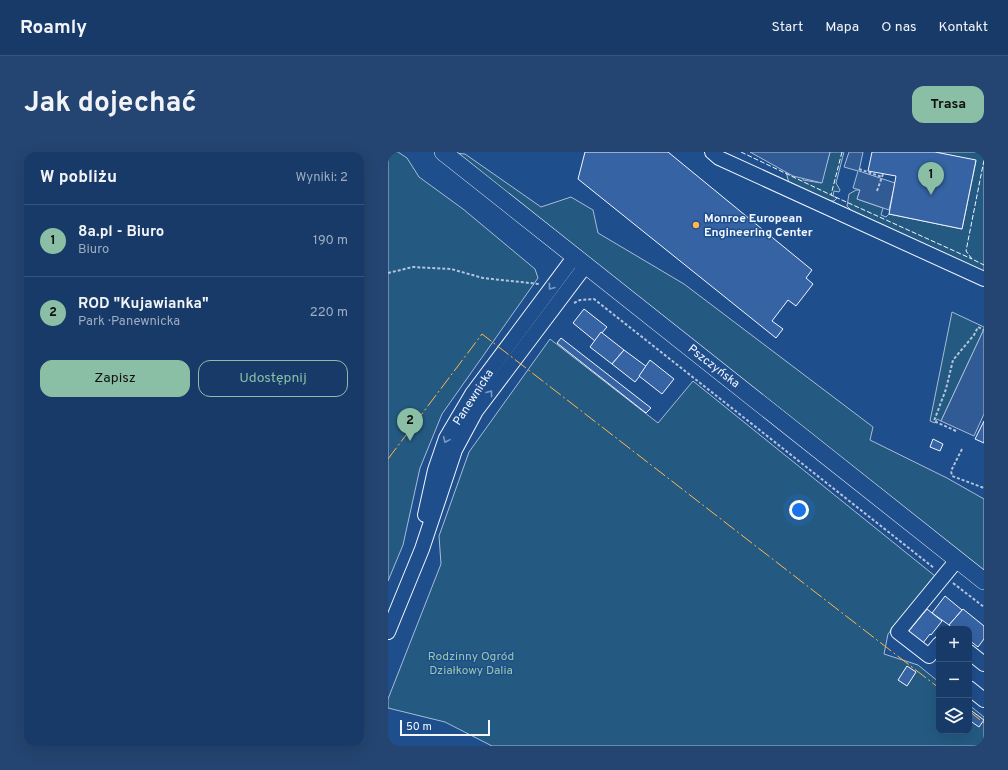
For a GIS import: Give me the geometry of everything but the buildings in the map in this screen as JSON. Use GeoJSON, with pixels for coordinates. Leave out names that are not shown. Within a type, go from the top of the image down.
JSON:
{"type":"FeatureCollection","features":[{"type":"Feature","properties":{"kind":"main road","name":"Pszczyńska"},"geometry":{"type":"LineString","coordinates":[[442,152],[984,581]]}},
{"type":"Feature","properties":{"kind":"street"},"geometry":{"type":"LineString","coordinates":[[712,152],[719,158],[984,279]]}},
{"type":"Feature","properties":{"kind":"street","name":"Panewnicka"},"geometry":{"type":"LineString","coordinates":[[388,632],[418,559],[455,450],[476,411],[580,260]]}},
{"type":"Feature","properties":{"kind":"street"},"geometry":{"type":"LineString","coordinates":[[934,660],[898,632],[957,560]]}},
{"type":"Feature","properties":{"kind":"street"},"geometry":{"type":"LineString","coordinates":[[972,654],[984,664]]}},
{"type":"Feature","properties":{"kind":"street"},"geometry":{"type":"LineString","coordinates":[[972,690],[984,700]]}},
{"type":"Feature","properties":{"kind":"path"},"geometry":{"type":"LineString","coordinates":[[859,169],[882,176],[877,191]]}},
{"type":"Feature","properties":{"kind":"path"},"geometry":{"type":"LineString","coordinates":[[388,272],[413,267],[451,269],[484,278],[542,284]]}},
{"type":"Feature","properties":{"kind":"path"},"geometry":{"type":"LineString","coordinates":[[570,305],[580,300],[594,299],[984,607]]}},
{"type":"Feature","properties":{"kind":"path"},"geometry":{"type":"LineString","coordinates":[[956,431],[934,421],[945,394],[953,360],[974,335],[978,327],[984,330]]}},
{"type":"Feature","properties":{"kind":"path"},"geometry":{"type":"LineString","coordinates":[[962,448],[952,471],[952,476],[984,488]]}},
{"type":"Feature","properties":{"kind":"green space"},"geometry":{"type":"Polygon","coordinates":[[[388,152],[398,152],[407,158],[419,177],[463,209],[535,269],[538,278],[442,414],[420,468],[403,545],[388,581],[388,152]]]}},
{"type":"Feature","properties":{"kind":"green space"},"geometry":{"type":"Polygon","coordinates":[[[442,152],[465,154],[541,207],[571,197],[593,210],[598,233],[684,284],[873,427],[870,440],[947,478],[984,499],[984,581],[442,152]]]}},
{"type":"Feature","properties":{"kind":"green space"},"geometry":{"type":"Polygon","coordinates":[[[830,152],[844,152],[836,183],[840,190],[839,192],[834,191],[833,196],[837,198],[834,201],[830,201],[789,183],[786,172],[803,178],[803,180],[821,183],[830,152]]]}},
{"type":"Feature","properties":{"kind":"green space"},"geometry":{"type":"Polygon","coordinates":[[[935,152],[984,152],[984,272],[852,211],[847,206],[849,194],[856,190],[860,190],[857,199],[883,208],[881,215],[886,217],[889,214],[962,229],[976,161],[935,152]]]}},
{"type":"Feature","properties":{"kind":"green space"},"geometry":{"type":"Polygon","coordinates":[[[952,312],[984,327],[984,329],[941,421],[937,419],[935,423],[930,421],[952,312]]]}},
{"type":"Feature","properties":{"kind":"green space","name":"Rodzinny Ogród Działkowy Dalia"},"geometry":{"type":"Polygon","coordinates":[[[550,339],[658,423],[693,381],[935,576],[888,634],[884,654],[918,665],[936,680],[936,734],[972,734],[972,707],[984,717],[984,746],[492,746],[445,722],[388,708],[388,699],[441,564],[439,536],[469,452],[550,339]]]}},
{"type":"Feature","properties":{"kind":"shaded area"},"geometry":{"type":"Polygon","coordinates":[[[750,152],[830,152],[822,183],[793,176],[750,152]]]}},
{"type":"Feature","properties":{"kind":"shaded area"},"geometry":{"type":"Polygon","coordinates":[[[849,152],[863,152],[859,171],[895,183],[889,210],[857,199],[860,190],[853,188],[858,171],[844,167],[849,152]]]}},
{"type":"Feature","properties":{"kind":"shaded area"},"geometry":{"type":"Polygon","coordinates":[[[984,329],[984,414],[974,436],[941,421],[984,329]]]}},
{"type":"Feature","properties":{"kind":"fence"},"geometry":{"type":"LineString","coordinates":[[741,152],[831,195]]}},
{"type":"Feature","properties":{"kind":"fence"},"geometry":{"type":"LineString","coordinates":[[842,152],[831,195],[972,259]]}},
{"type":"Feature","properties":{"kind":"fence"},"geometry":{"type":"LineString","coordinates":[[984,160],[966,251],[972,259],[984,265]]}},
{"type":"Feature","properties":{"kind":"power"},"geometry":{"type":"LineString","coordinates":[[388,459],[482,334],[936,686]]}},
{"type":"Feature","properties":{"kind":"power"},"geometry":{"type":"LineString","coordinates":[[972,713],[984,723]]}},
{"type":"Feature","properties":{"kind":"place","name":"8a.pl - Biuro"},"geometry":{"type":"Point","coordinates":[931,195]}},
{"type":"Feature","properties":{"kind":"place","name":"Monroe European Engineering Center"},"geometry":{"type":"Point","coordinates":[696,225]}},
{"type":"Feature","properties":{"kind":"place","name":"ROD \"Kujawianka\""},"geometry":{"type":"Point","coordinates":[410,441]}}]}
